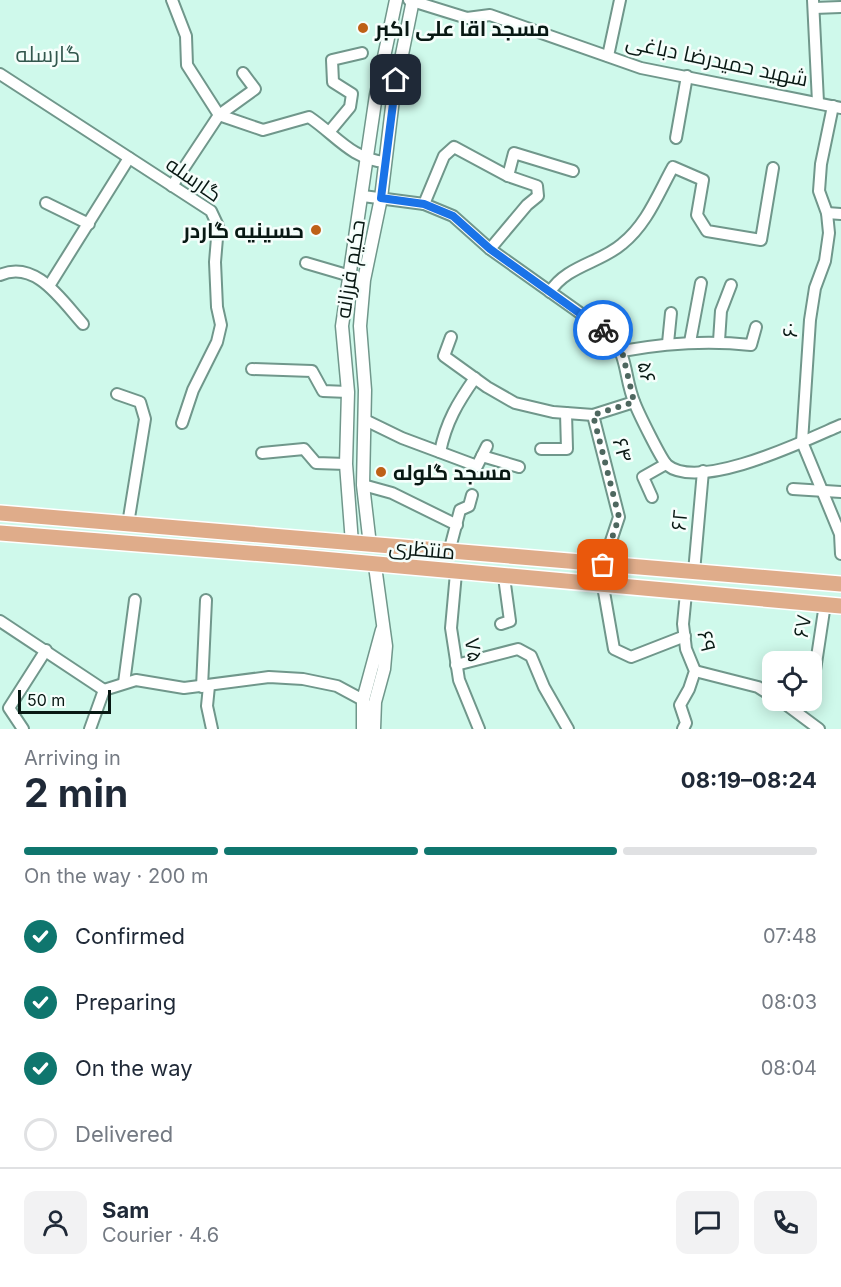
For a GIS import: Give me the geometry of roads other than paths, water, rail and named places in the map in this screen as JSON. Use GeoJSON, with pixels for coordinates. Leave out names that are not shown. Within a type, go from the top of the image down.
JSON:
{"type":"FeatureCollection","features":[{"type":"Feature","properties":{"kind":"main road","name":"منتظری"},"geometry":{"type":"LineString","coordinates":[[0,513],[841,584]]}},
{"type":"Feature","properties":{"kind":"main road","name":"منتظری"},"geometry":{"type":"LineString","coordinates":[[0,534],[273,555],[375,566],[841,606]]}},
{"type":"Feature","properties":{"kind":"main road"},"geometry":{"type":"LineString","coordinates":[[273,537],[273,555]]}},
{"type":"Feature","properties":{"kind":"main road"},"geometry":{"type":"LineString","coordinates":[[476,575],[478,555]]}},
{"type":"Feature","properties":{"kind":"street"},"geometry":{"type":"LineString","coordinates":[[172,0],[186,36],[187,65],[219,115],[263,130],[309,117],[330,131],[351,152],[368,160],[385,162]]}},
{"type":"Feature","properties":{"kind":"street","name":"حکیم فرزانه"},"geometry":{"type":"LineString","coordinates":[[352,543],[346,464],[348,392],[342,326],[363,196],[376,95],[396,0]]}},
{"type":"Feature","properties":{"kind":"street","name":"حکیم فرزانه"},"geometry":{"type":"LineString","coordinates":[[370,545],[363,485],[366,390],[360,326],[364,280],[381,198],[393,99],[412,0]]}},
{"type":"Feature","properties":{"kind":"street","name":"شهید حمیدرضا دباغی"},"geometry":{"type":"LineString","coordinates":[[412,0],[467,18],[490,15],[641,68],[837,107]]}},
{"type":"Feature","properties":{"kind":"street"},"geometry":{"type":"LineString","coordinates":[[608,56],[620,0]]}},
{"type":"Feature","properties":{"kind":"street"},"geometry":{"type":"LineString","coordinates":[[818,102],[814,4],[841,7]]}},
{"type":"Feature","properties":{"kind":"street"},"geometry":{"type":"LineString","coordinates":[[330,131],[350,107],[352,94],[333,82],[332,60],[362,53]]}},
{"type":"Feature","properties":{"kind":"street"},"geometry":{"type":"LineString","coordinates":[[172,186],[219,115],[255,89],[243,73]]}},
{"type":"Feature","properties":{"kind":"street","name":"گارسله"},"geometry":{"type":"LineString","coordinates":[[0,74],[211,212],[219,226],[215,262],[217,307],[221,326],[217,342],[193,390],[182,423]]}},
{"type":"Feature","properties":{"kind":"street"},"geometry":{"type":"LineString","coordinates":[[676,138],[687,76]]}},
{"type":"Feature","properties":{"kind":"street","name":"۶۰"},"geometry":{"type":"LineString","coordinates":[[837,107],[821,164],[819,191],[827,213],[829,233],[825,261],[815,288],[810,320],[802,442],[824,490],[840,534],[841,554]]}},
{"type":"Feature","properties":{"kind":"street"},"geometry":{"type":"LineString","coordinates":[[424,204],[444,156],[454,147],[508,176],[537,186],[538,196],[527,205],[490,249]]}},
{"type":"Feature","properties":{"kind":"street"},"geometry":{"type":"LineString","coordinates":[[508,176],[514,153],[573,171]]}},
{"type":"Feature","properties":{"kind":"street"},"geometry":{"type":"LineString","coordinates":[[49,286],[129,158]]}},
{"type":"Feature","properties":{"kind":"street"},"geometry":{"type":"LineString","coordinates":[[550,292],[558,279],[622,245],[644,222],[672,167],[703,180],[697,215],[707,231],[760,240],[773,168]]}},
{"type":"Feature","properties":{"kind":"street","name":"۵۶"},"geometry":{"type":"LineString","coordinates":[[363,196],[424,204],[453,216],[490,249],[611,335],[622,351],[634,402],[666,464]]}},
{"type":"Feature","properties":{"kind":"street"},"geometry":{"type":"LineString","coordinates":[[46,203],[89,224]]}},
{"type":"Feature","properties":{"kind":"street"},"geometry":{"type":"LineString","coordinates":[[827,213],[841,214]]}},
{"type":"Feature","properties":{"kind":"street"},"geometry":{"type":"LineString","coordinates":[[306,263],[364,280]]}},
{"type":"Feature","properties":{"kind":"street"},"geometry":{"type":"LineString","coordinates":[[0,275],[20,271],[32,274],[49,286],[83,324]]}},
{"type":"Feature","properties":{"kind":"street"},"geometry":{"type":"LineString","coordinates":[[690,342],[701,283]]}},
{"type":"Feature","properties":{"kind":"street"},"geometry":{"type":"LineString","coordinates":[[719,341],[721,311],[731,285]]}},
{"type":"Feature","properties":{"kind":"street"},"geometry":{"type":"LineString","coordinates":[[668,343],[671,313]]}},
{"type":"Feature","properties":{"kind":"street"},"geometry":{"type":"LineString","coordinates":[[622,351],[668,343],[719,341],[751,345],[756,327]]}},
{"type":"Feature","properties":{"kind":"street"},"geometry":{"type":"LineString","coordinates":[[451,337],[444,356],[515,403],[566,413],[593,415],[634,402]]}},
{"type":"Feature","properties":{"kind":"street"},"geometry":{"type":"LineString","coordinates":[[252,369],[312,371],[323,391],[348,392]]}},
{"type":"Feature","properties":{"kind":"street"},"geometry":{"type":"LineString","coordinates":[[440,452],[445,429],[455,406],[475,378]]}},
{"type":"Feature","properties":{"kind":"street"},"geometry":{"type":"LineString","coordinates":[[117,394],[141,402],[145,419],[128,524]]}},
{"type":"Feature","properties":{"kind":"street"},"geometry":{"type":"LineString","coordinates":[[541,449],[567,449],[566,413]]}},
{"type":"Feature","properties":{"kind":"street","name":"۶۴"},"geometry":{"type":"LineString","coordinates":[[593,415],[619,517],[603,565]]}},
{"type":"Feature","properties":{"kind":"street"},"geometry":{"type":"LineString","coordinates":[[365,420],[477,466],[485,451],[519,467]]}},
{"type":"Feature","properties":{"kind":"street"},"geometry":{"type":"LineString","coordinates":[[652,497],[643,477],[666,464],[687,474],[745,464],[841,425]]}},
{"type":"Feature","properties":{"kind":"street"},"geometry":{"type":"LineString","coordinates":[[262,453],[304,449],[316,463],[346,464]]}},
{"type":"Feature","properties":{"kind":"street","name":"۶۲"},"geometry":{"type":"LineString","coordinates":[[694,572],[703,471]]}},
{"type":"Feature","properties":{"kind":"street"},"geometry":{"type":"LineString","coordinates":[[363,485],[392,493],[457,525]]}},
{"type":"Feature","properties":{"kind":"street"},"geometry":{"type":"LineString","coordinates":[[793,489],[841,492]]}},
{"type":"Feature","properties":{"kind":"street"},"geometry":{"type":"LineString","coordinates":[[449,552],[460,510],[469,507],[472,495]]}},
{"type":"Feature","properties":{"kind":"street"},"geometry":{"type":"LineString","coordinates":[[375,566],[386,646],[384,669],[375,702],[375,729]]}},
{"type":"Feature","properties":{"kind":"street","name":"۷۵"},"geometry":{"type":"LineString","coordinates":[[456,573],[451,628],[456,665],[459,680],[479,729]]}},
{"type":"Feature","properties":{"kind":"street"},"geometry":{"type":"LineString","coordinates":[[501,624],[510,621],[504,577]]}},
{"type":"Feature","properties":{"kind":"street"},"geometry":{"type":"LineString","coordinates":[[603,586],[614,649],[631,657],[685,636]]}},
{"type":"Feature","properties":{"kind":"street","name":"۶۹"},"geometry":{"type":"LineString","coordinates":[[682,729],[686,723],[680,705],[695,671],[686,649],[686,593]]}},
{"type":"Feature","properties":{"kind":"street"},"geometry":{"type":"LineString","coordinates":[[124,683],[135,600]]}},
{"type":"Feature","properties":{"kind":"street"},"geometry":{"type":"LineString","coordinates":[[206,600],[206,686],[212,729]]}},
{"type":"Feature","properties":{"kind":"street","name":"۶۷"},"geometry":{"type":"LineString","coordinates":[[818,651],[825,604]]}},
{"type":"Feature","properties":{"kind":"street"},"geometry":{"type":"LineString","coordinates":[[0,621],[104,690]]}},
{"type":"Feature","properties":{"kind":"street"},"geometry":{"type":"LineString","coordinates":[[363,729],[363,700],[384,623]]}},
{"type":"Feature","properties":{"kind":"street"},"geometry":{"type":"LineString","coordinates":[[23,729],[9,708],[46,650]]}},
{"type":"Feature","properties":{"kind":"street"},"geometry":{"type":"LineString","coordinates":[[456,665],[518,650],[531,657],[544,687],[568,729]]}},
{"type":"Feature","properties":{"kind":"street"},"geometry":{"type":"LineString","coordinates":[[695,671],[762,690]]}},
{"type":"Feature","properties":{"kind":"street"},"geometry":{"type":"LineString","coordinates":[[104,690],[136,680],[184,688],[269,677],[303,679],[337,686],[363,700]]}},
{"type":"Feature","properties":{"kind":"street"},"geometry":{"type":"LineString","coordinates":[[90,729],[104,690]]}},
{"type":"Feature","properties":{"kind":"street"},"geometry":{"type":"LineString","coordinates":[[795,711],[803,724],[819,729]]}},
{"type":"Feature","properties":{"kind":"place","name":"مسجد اقا علی اکبر"},"geometry":{"type":"Point","coordinates":[363,28]}},
{"type":"Feature","properties":{"kind":"place","name":"حسینیه گاردر"},"geometry":{"type":"Point","coordinates":[316,230]}},
{"type":"Feature","properties":{"kind":"place","name":"مسجد گلوله"},"geometry":{"type":"Point","coordinates":[381,472]}},
{"type":"Feature","properties":{"kind":"district","name":"گارسله"},"geometry":{"type":"Point","coordinates":[48,54]}}]}
